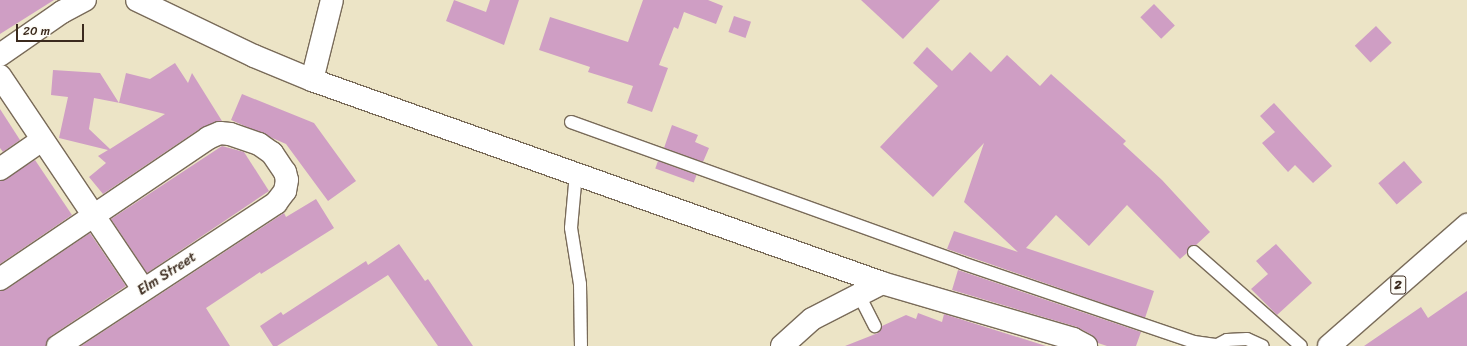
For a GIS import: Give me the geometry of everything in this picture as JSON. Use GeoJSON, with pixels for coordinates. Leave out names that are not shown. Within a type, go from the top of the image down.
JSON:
{"type":"FeatureCollection","features":[{"type":"Feature","properties":{"kind":"main road"},"geometry":{"type":"LineString","coordinates":[[0,55],[59,6],[85,0]]}},
{"type":"Feature","properties":{"kind":"main road"},"geometry":{"type":"LineString","coordinates":[[138,0],[254,56],[312,80],[882,283],[1073,339],[1086,346]]}},
{"type":"Feature","properties":{"kind":"main road"},"geometry":{"type":"LineString","coordinates":[[312,80],[332,0]]}},
{"type":"Feature","properties":{"kind":"main road"},"geometry":{"type":"LineString","coordinates":[[0,76],[143,289]]}},
{"type":"Feature","properties":{"kind":"main road","name":"Elm Street"},"geometry":{"type":"LineString","coordinates":[[58,346],[276,203],[285,191],[287,180],[286,172],[272,153],[244,138],[220,133],[208,138],[93,216]]}},
{"type":"Feature","properties":{"kind":"main road"},"geometry":{"type":"LineString","coordinates":[[0,169],[42,140]]}},
{"type":"Feature","properties":{"kind":"main road"},"geometry":{"type":"LineString","coordinates":[[0,279],[93,216]]}},
{"type":"Feature","properties":{"kind":"main road","name":"2"},"geometry":{"type":"LineString","coordinates":[[1329,346],[1467,225]]}},
{"type":"Feature","properties":{"kind":"main road"},"geometry":{"type":"LineString","coordinates":[[782,346],[812,319],[882,283]]}},
{"type":"Feature","properties":{"kind":"lane"},"geometry":{"type":"LineString","coordinates":[[571,122],[962,263],[1194,342],[1220,345],[1227,340],[1247,339],[1263,346]]}},
{"type":"Feature","properties":{"kind":"lane"},"geometry":{"type":"LineString","coordinates":[[576,173],[571,228],[580,284],[581,346]]}},
{"type":"Feature","properties":{"kind":"lane"},"geometry":{"type":"LineString","coordinates":[[1194,252],[1301,346]]}},
{"type":"Feature","properties":{"kind":"lane"},"geometry":{"type":"LineString","coordinates":[[859,295],[875,326]]}},
{"type":"Feature","properties":{"kind":"building"},"geometry":{"type":"Polygon","coordinates":[[[0,0],[54,0],[0,34],[0,0]]]}},
{"type":"Feature","properties":{"kind":"building"},"geometry":{"type":"Polygon","coordinates":[[[454,0],[486,12],[490,0],[519,0],[504,45],[446,21],[454,0]]]}},
{"type":"Feature","properties":{"kind":"building"},"geometry":{"type":"Polygon","coordinates":[[[643,0],[708,0],[723,6],[716,24],[684,12],[678,29],[674,27],[659,65],[668,68],[652,112],[627,103],[633,86],[588,72],[590,67],[539,50],[550,17],[628,42],[643,0]]]}},
{"type":"Feature","properties":{"kind":"building"},"geometry":{"type":"Polygon","coordinates":[[[861,0],[940,0],[903,39],[861,0]]]}},
{"type":"Feature","properties":{"kind":"building"},"geometry":{"type":"Polygon","coordinates":[[[1154,4],[1175,26],[1161,39],[1140,17],[1154,4]]]}},
{"type":"Feature","properties":{"kind":"building"},"geometry":{"type":"Polygon","coordinates":[[[734,16],[751,22],[745,38],[728,32],[734,16]]]}},
{"type":"Feature","properties":{"kind":"building"},"geometry":{"type":"Polygon","coordinates":[[[1376,26],[1392,43],[1370,63],[1355,46],[1376,26]]]}},
{"type":"Feature","properties":{"kind":"building"},"geometry":{"type":"Polygon","coordinates":[[[927,47],[952,71],[970,52],[991,72],[1007,55],[1040,86],[1051,74],[1126,141],[1123,144],[1162,180],[1210,232],[1196,245],[1189,247],[1187,253],[1180,259],[1127,205],[1089,246],[1056,215],[1026,248],[1154,291],[1145,318],[947,249],[954,231],[1018,252],[964,202],[984,143],[933,197],[880,147],[938,86],[913,63],[927,47]]]}},
{"type":"Feature","properties":{"kind":"building"},"geometry":{"type":"Polygon","coordinates":[[[175,63],[188,83],[192,73],[222,121],[201,128],[103,194],[89,177],[106,163],[98,156],[108,150],[59,138],[68,97],[51,95],[53,70],[100,73],[119,103],[126,73],[150,79],[175,63]],[[94,98],[89,129],[110,149],[165,114],[94,98]]]}},
{"type":"Feature","properties":{"kind":"building"},"geometry":{"type":"Polygon","coordinates":[[[242,94],[314,123],[356,181],[328,201],[286,144],[231,120],[242,94]]]}},
{"type":"Feature","properties":{"kind":"building"},"geometry":{"type":"Polygon","coordinates":[[[1274,103],[1332,166],[1313,183],[1295,165],[1288,172],[1262,143],[1275,132],[1260,116],[1274,103]]]}},
{"type":"Feature","properties":{"kind":"building"},"geometry":{"type":"Polygon","coordinates":[[[0,109],[20,140],[3,152],[0,148],[0,109]]]}},
{"type":"Feature","properties":{"kind":"building"},"geometry":{"type":"Polygon","coordinates":[[[672,125],[698,135],[695,142],[709,148],[703,162],[664,148],[672,125]]]}},
{"type":"Feature","properties":{"kind":"building"},"geometry":{"type":"Polygon","coordinates":[[[222,146],[244,152],[269,191],[147,273],[111,219],[222,146]]]}},
{"type":"Feature","properties":{"kind":"building"},"geometry":{"type":"Polygon","coordinates":[[[35,160],[72,215],[0,264],[0,181],[35,160]]]}},
{"type":"Feature","properties":{"kind":"building"},"geometry":{"type":"Polygon","coordinates":[[[658,161],[697,175],[694,183],[655,169],[658,161]]]}},
{"type":"Feature","properties":{"kind":"building"},"geometry":{"type":"Polygon","coordinates":[[[1404,161],[1422,182],[1397,204],[1378,183],[1404,161]]]}},
{"type":"Feature","properties":{"kind":"building"},"geometry":{"type":"Polygon","coordinates":[[[316,199],[334,228],[261,274],[260,272],[206,308],[230,346],[81,346],[284,213],[286,217],[316,199]]]}},
{"type":"Feature","properties":{"kind":"building"},"geometry":{"type":"Polygon","coordinates":[[[90,233],[126,286],[51,336],[46,346],[0,346],[0,291],[7,289],[90,233]]]}},
{"type":"Feature","properties":{"kind":"building"},"geometry":{"type":"Polygon","coordinates":[[[399,244],[425,281],[428,279],[473,346],[438,346],[388,275],[277,346],[273,346],[260,326],[281,312],[283,315],[366,261],[368,265],[399,244]]]}},
{"type":"Feature","properties":{"kind":"building"},"geometry":{"type":"Polygon","coordinates":[[[1276,244],[1312,283],[1277,315],[1251,289],[1268,274],[1256,261],[1276,244]]]}},
{"type":"Feature","properties":{"kind":"building"},"geometry":{"type":"Polygon","coordinates":[[[958,270],[1141,332],[1136,346],[1107,346],[1098,343],[1092,335],[1077,327],[952,290],[958,270]]]}},
{"type":"Feature","properties":{"kind":"building"},"geometry":{"type":"Polygon","coordinates":[[[1467,291],[1467,346],[1364,346],[1421,307],[1428,318],[1467,291]]]}},
{"type":"Feature","properties":{"kind":"building"},"geometry":{"type":"Polygon","coordinates":[[[918,313],[942,322],[944,314],[1046,346],[845,346],[878,333],[882,326],[906,315],[916,319],[918,313]]]}}]}
